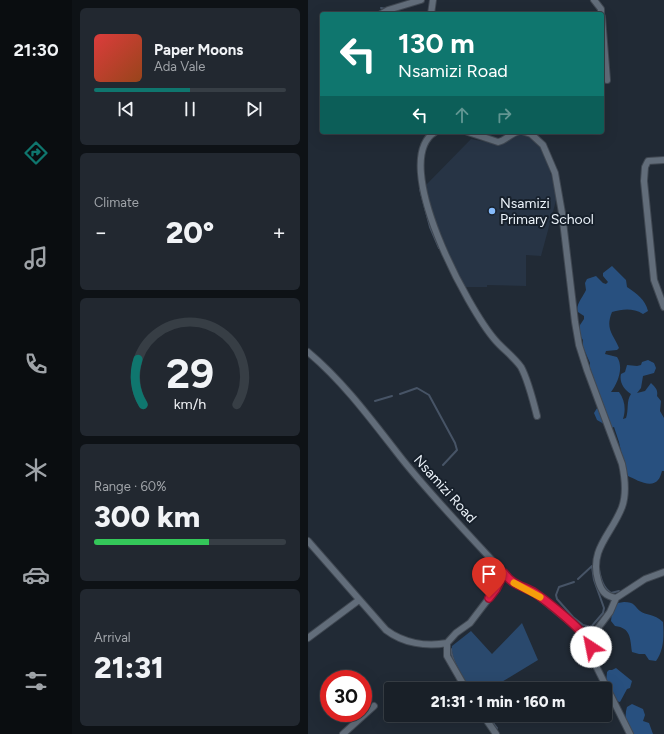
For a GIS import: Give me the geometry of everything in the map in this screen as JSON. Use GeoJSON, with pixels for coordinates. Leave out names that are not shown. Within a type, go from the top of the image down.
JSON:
{"type":"FeatureCollection","features":[{"type":"Feature","properties":{"kind":"street"},"geometry":{"type":"LineString","coordinates":[[385,12],[421,0]]}},
{"type":"Feature","properties":{"kind":"street"},"geometry":{"type":"LineString","coordinates":[[431,12],[433,0]]}},
{"type":"Feature","properties":{"kind":"street"},"geometry":{"type":"LineString","coordinates":[[594,0],[601,12]]}},
{"type":"Feature","properties":{"kind":"street"},"geometry":{"type":"LineString","coordinates":[[604,42],[607,80]]}},
{"type":"Feature","properties":{"kind":"street"},"geometry":{"type":"LineString","coordinates":[[432,134],[423,147],[420,163],[421,178],[431,219],[452,269],[470,304],[496,341],[521,368],[537,416]]}},
{"type":"Feature","properties":{"kind":"street"},"geometry":{"type":"LineString","coordinates":[[474,134],[498,142],[512,134]]}},
{"type":"Feature","properties":{"kind":"street"},"geometry":{"type":"LineString","coordinates":[[531,134],[543,145],[555,173],[562,213],[574,322],[579,345],[622,464],[625,478],[626,488],[622,506],[598,550],[595,566],[600,588],[608,596],[616,598]]}},
{"type":"Feature","properties":{"kind":"street"},"geometry":{"type":"LineString","coordinates":[[664,160],[648,161],[645,166],[644,181],[654,280],[664,307]]}},
{"type":"Feature","properties":{"kind":"street","name":"Nsamizi Road"},"geometry":{"type":"LineString","coordinates":[[308,352],[323,364],[360,406],[403,460],[509,580],[535,593],[582,632],[589,640]]}},
{"type":"Feature","properties":{"kind":"street"},"geometry":{"type":"LineString","coordinates":[[308,541],[359,600],[394,637],[427,644],[447,643]]}},
{"type":"Feature","properties":{"kind":"street"},"geometry":{"type":"LineString","coordinates":[[630,734],[596,666],[589,640],[610,612],[616,598],[645,579],[664,572]]}},
{"type":"Feature","properties":{"kind":"street"},"geometry":{"type":"LineString","coordinates":[[462,682],[447,656],[447,643],[456,633],[470,623],[496,589],[504,573]]}},
{"type":"Feature","properties":{"kind":"street"},"geometry":{"type":"LineString","coordinates":[[308,638],[359,600]]}},
{"type":"Feature","properties":{"kind":"street"},"geometry":{"type":"LineString","coordinates":[[343,734],[374,706]]}},
{"type":"Feature","properties":{"kind":"street"},"geometry":{"type":"LineString","coordinates":[[488,722],[496,734]]}},
{"type":"Feature","properties":{"kind":"shaded area","name":"Nsamizi Primary School"},"geometry":{"type":"Polygon","coordinates":[[[516,135],[529,135],[540,146],[547,160],[557,197],[541,256],[526,255],[526,286],[487,285],[487,287],[464,287],[433,215],[426,185],[471,139],[497,144],[504,143],[516,135]]]}},
{"type":"Feature","properties":{"kind":"shaded area"},"geometry":{"type":"Polygon","coordinates":[[[612,266],[626,280],[627,287],[643,300],[648,311],[643,314],[628,310],[612,312],[609,323],[612,335],[619,348],[617,350],[606,351],[605,354],[617,357],[619,361],[619,375],[611,392],[619,392],[623,398],[625,409],[623,419],[626,418],[631,394],[623,386],[621,374],[625,372],[627,365],[637,366],[648,360],[654,363],[656,368],[654,373],[643,376],[641,388],[637,393],[645,391],[651,383],[656,389],[657,396],[661,401],[660,411],[664,418],[664,471],[662,471],[660,477],[655,483],[651,484],[628,476],[614,427],[611,428],[597,420],[594,413],[602,400],[595,388],[595,381],[592,378],[589,369],[590,363],[583,347],[583,340],[579,334],[580,325],[584,319],[584,316],[578,312],[577,309],[586,290],[585,283],[587,279],[596,276],[606,284],[608,282],[603,276],[603,273],[612,266]]]}},
{"type":"Feature","properties":{"kind":"shaded area"},"geometry":{"type":"Polygon","coordinates":[[[624,602],[634,605],[642,613],[656,617],[663,622],[663,643],[661,652],[656,661],[649,660],[645,654],[632,652],[630,638],[627,631],[615,626],[611,621],[612,612],[618,603],[624,602]]]}},
{"type":"Feature","properties":{"kind":"shaded area"},"geometry":{"type":"Polygon","coordinates":[[[522,623],[538,660],[502,682],[467,682],[453,656],[452,646],[471,631],[492,654],[522,623]]]}},
{"type":"Feature","properties":{"kind":"shaded area"},"geometry":{"type":"Polygon","coordinates":[[[616,668],[632,681],[630,688],[627,689],[620,702],[612,699],[612,682],[606,682],[607,672],[616,668]]]}},
{"type":"Feature","properties":{"kind":"shaded area"},"geometry":{"type":"Polygon","coordinates":[[[632,704],[643,709],[645,715],[643,721],[649,723],[653,734],[633,734],[626,721],[627,707],[632,704]]]}},
{"type":"Feature","properties":{"kind":"waterway"},"geometry":{"type":"LineString","coordinates":[[381,8],[387,9]]}},
{"type":"Feature","properties":{"kind":"waterway"},"geometry":{"type":"LineString","coordinates":[[420,189],[430,227],[439,248]]}},
{"type":"Feature","properties":{"kind":"waterway"},"geometry":{"type":"LineString","coordinates":[[400,394],[417,388],[429,395],[455,443],[457,450],[443,465]]}},
{"type":"Feature","properties":{"kind":"waterway"},"geometry":{"type":"LineString","coordinates":[[375,401],[392,396]]}},
{"type":"Feature","properties":{"kind":"waterway"},"geometry":{"type":"LineString","coordinates":[[574,582],[559,587],[556,595],[557,599],[573,617],[583,625],[591,627],[603,613],[604,608],[594,580],[592,566],[578,579]]}},
{"type":"Feature","properties":{"kind":"waterway"},"geometry":{"type":"LineString","coordinates":[[599,570],[606,589],[611,593],[619,591]]}},
{"type":"Feature","properties":{"kind":"waterway"},"geometry":{"type":"LineString","coordinates":[[451,649],[456,664],[466,682]]}},
{"type":"Feature","properties":{"kind":"waterway"},"geometry":{"type":"LineString","coordinates":[[492,722],[497,728]]}},
{"type":"Feature","properties":{"kind":"slow traffic"},"geometry":{"type":"LineString","coordinates":[[514,583],[540,597]]}},
{"type":"Feature","properties":{"kind":"place","name":"Nsamizi Primary School"},"geometry":{"type":"Point","coordinates":[492,211]}},
{"type":"Feature","properties":{"kind":"route"},"geometry":{"type":"LineString","coordinates":[[489,598],[496,589],[504,573],[509,580],[535,593],[564,616],[589,640],[591,647]]}}]}
